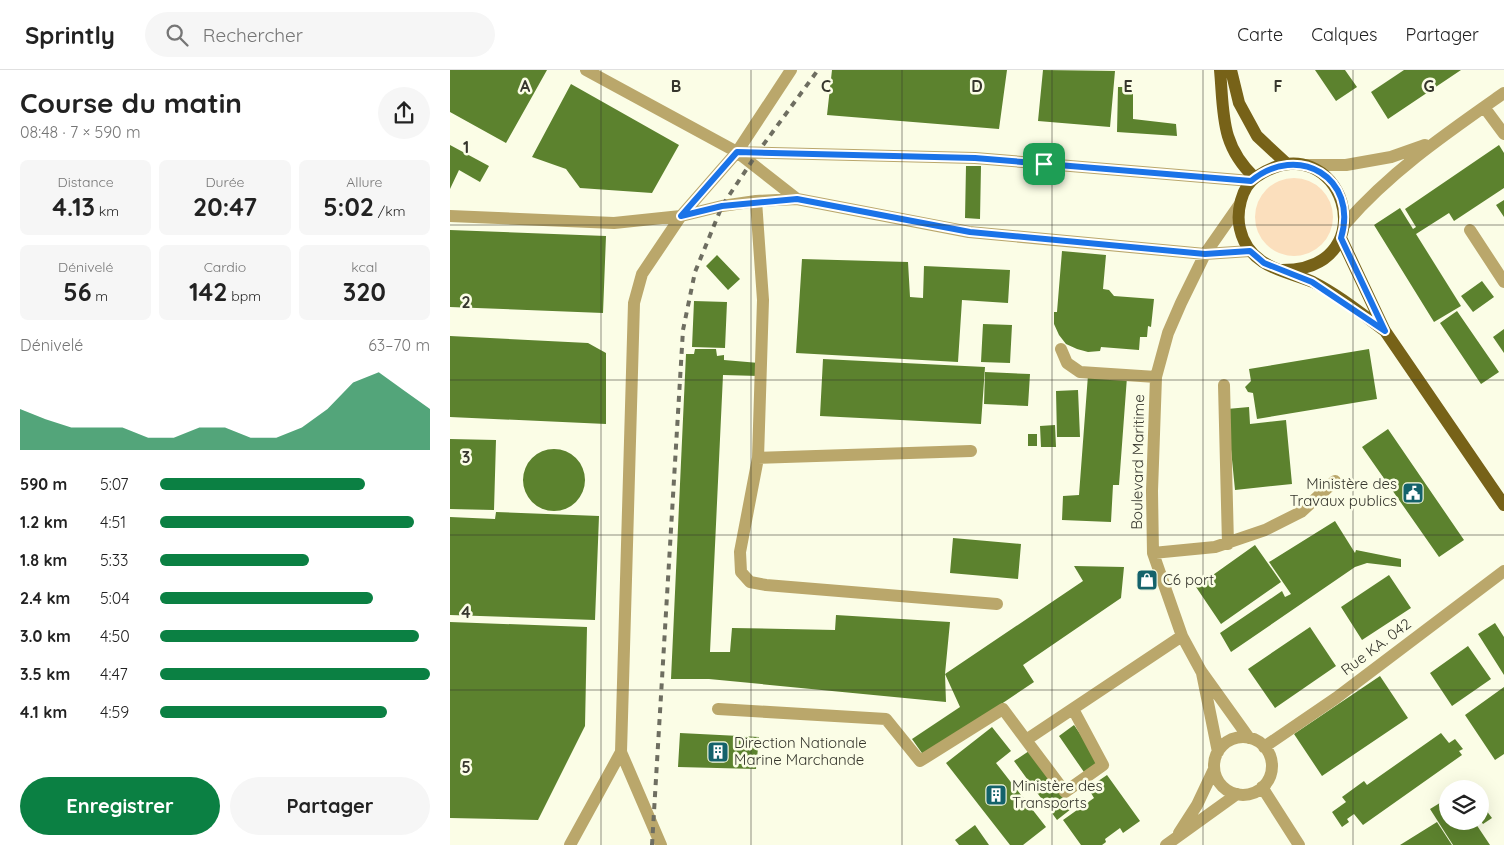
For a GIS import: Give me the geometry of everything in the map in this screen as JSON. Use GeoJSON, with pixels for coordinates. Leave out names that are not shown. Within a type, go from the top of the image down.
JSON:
{"type":"FeatureCollection","features":[{"type":"Feature","properties":{"kind":"main road"},"geometry":{"type":"LineString","coordinates":[[1220,70],[1224,122],[1232,151],[1253,179]]}},
{"type":"Feature","properties":{"kind":"main road"},"geometry":{"type":"LineString","coordinates":[[1231,70],[1240,103],[1257,136],[1287,164]]}},
{"type":"Feature","properties":{"kind":"main road"},"geometry":{"type":"LineString","coordinates":[[1282,270],[1300,270],[1318,264],[1333,252],[1341,238],[1345,224],[1345,209],[1341,194],[1332,181],[1319,170],[1304,165],[1287,164],[1271,168],[1253,179],[1240,204],[1238,221],[1242,237],[1250,251],[1264,263],[1312,282],[1385,331]]}},
{"type":"Feature","properties":{"kind":"main road"},"geometry":{"type":"LineString","coordinates":[[1341,238],[1385,331],[1504,505]]}},
{"type":"Feature","properties":{"kind":"street"},"geometry":{"type":"LineString","coordinates":[[586,70],[737,152],[797,199]]}},
{"type":"Feature","properties":{"kind":"street"},"geometry":{"type":"LineString","coordinates":[[661,845],[621,752],[634,303],[642,274],[681,216],[737,152],[791,70]]}},
{"type":"Feature","properties":{"kind":"street"},"geometry":{"type":"LineString","coordinates":[[1345,224],[1387,180],[1434,142],[1504,93]]}},
{"type":"Feature","properties":{"kind":"street"},"geometry":{"type":"LineString","coordinates":[[1484,107],[1504,134]]}},
{"type":"Feature","properties":{"kind":"street"},"geometry":{"type":"LineString","coordinates":[[1304,165],[1346,165],[1391,157],[1434,142]]}},
{"type":"Feature","properties":{"kind":"street"},"geometry":{"type":"LineString","coordinates":[[737,152],[975,158],[1253,179]]}},
{"type":"Feature","properties":{"kind":"street"},"geometry":{"type":"LineString","coordinates":[[450,216],[614,223],[681,216],[722,206],[756,201],[797,199],[970,232],[1205,254],[1250,251]]}},
{"type":"Feature","properties":{"kind":"street"},"geometry":{"type":"LineString","coordinates":[[756,201],[763,300],[758,458],[740,552],[741,572],[750,582],[766,585],[997,604]]}},
{"type":"Feature","properties":{"kind":"street","name":"Boulevard Maritime"},"geometry":{"type":"LineString","coordinates":[[1240,204],[1205,254],[1168,333],[1156,377],[1152,491],[1153,552],[1182,636],[1201,672],[1249,738]]}},
{"type":"Feature","properties":{"kind":"street"},"geometry":{"type":"LineString","coordinates":[[1470,230],[1504,282]]}},
{"type":"Feature","properties":{"kind":"street"},"geometry":{"type":"LineString","coordinates":[[1061,349],[1067,364],[1080,372],[1156,377]]}},
{"type":"Feature","properties":{"kind":"street"},"geometry":{"type":"LineString","coordinates":[[1224,385],[1228,544]]}},
{"type":"Feature","properties":{"kind":"street"},"geometry":{"type":"LineString","coordinates":[[758,458],[971,451]]}},
{"type":"Feature","properties":{"kind":"street"},"geometry":{"type":"LineString","coordinates":[[1153,552],[1215,547],[1228,544],[1301,512],[1335,481]]}},
{"type":"Feature","properties":{"kind":"street","name":"Rue KA. 042"},"geometry":{"type":"LineString","coordinates":[[1264,747],[1336,698],[1504,571]]}},
{"type":"Feature","properties":{"kind":"street"},"geometry":{"type":"LineString","coordinates":[[1026,740],[1182,636]]}},
{"type":"Feature","properties":{"kind":"street","name":"Boulevard Maritime"},"geometry":{"type":"LineString","coordinates":[[1201,672],[1218,752]]}},
{"type":"Feature","properties":{"kind":"street"},"geometry":{"type":"LineString","coordinates":[[718,709],[886,719],[920,761],[1003,709],[1065,792],[1103,764],[1073,709]]}},
{"type":"Feature","properties":{"kind":"street"},"geometry":{"type":"LineString","coordinates":[[1170,842],[1197,805],[1214,769],[1218,752],[1231,740],[1249,738],[1264,747],[1272,763],[1271,772],[1262,787],[1246,795],[1237,794],[1221,785],[1214,769]]}},
{"type":"Feature","properties":{"kind":"street"},"geometry":{"type":"LineString","coordinates":[[570,845],[621,752]]}},
{"type":"Feature","properties":{"kind":"street"},"geometry":{"type":"LineString","coordinates":[[1262,787],[1300,845]]}},
{"type":"Feature","properties":{"kind":"street"},"geometry":{"type":"LineString","coordinates":[[1170,842],[1237,794]]}},
{"type":"Feature","properties":{"kind":"shaded area"},"geometry":{"type":"Polygon","coordinates":[[[1294,178],[1309,181],[1326,195],[1330,202],[1333,217],[1330,232],[1316,249],[1309,253],[1294,256],[1279,253],[1262,239],[1258,232],[1255,217],[1258,202],[1272,185],[1279,181],[1294,178]]]}},
{"type":"Feature","properties":{"kind":"building"},"geometry":{"type":"Polygon","coordinates":[[[450,70],[547,70],[506,143],[450,112],[450,70]]]}},
{"type":"Feature","properties":{"kind":"building"},"geometry":{"type":"Polygon","coordinates":[[[832,70],[1007,70],[999,129],[827,115],[832,70]]]}},
{"type":"Feature","properties":{"kind":"building"},"geometry":{"type":"Polygon","coordinates":[[[1043,70],[1115,71],[1110,127],[1038,121],[1043,70]]]}},
{"type":"Feature","properties":{"kind":"building"},"geometry":{"type":"Polygon","coordinates":[[[1315,70],[1345,70],[1357,87],[1336,101],[1315,70]]]}},
{"type":"Feature","properties":{"kind":"building"},"geometry":{"type":"Polygon","coordinates":[[[1404,70],[1461,70],[1388,119],[1371,92],[1404,70]]]}},
{"type":"Feature","properties":{"kind":"building"},"geometry":{"type":"Polygon","coordinates":[[[571,84],[679,145],[652,193],[580,188],[566,169],[532,157],[571,84]]]}},
{"type":"Feature","properties":{"kind":"building"},"geometry":{"type":"Polygon","coordinates":[[[1118,87],[1133,87],[1133,119],[1176,124],[1177,136],[1117,132],[1118,87]]]}},
{"type":"Feature","properties":{"kind":"building"},"geometry":{"type":"Polygon","coordinates":[[[450,145],[489,166],[480,182],[459,170],[450,189],[450,145]]]}},
{"type":"Feature","properties":{"kind":"building"},"geometry":{"type":"Polygon","coordinates":[[[1499,145],[1504,153],[1504,188],[1454,221],[1449,213],[1416,234],[1461,306],[1434,322],[1374,225],[1400,208],[1413,229],[1416,227],[1405,209],[1499,145]]]}},
{"type":"Feature","properties":{"kind":"building"},"geometry":{"type":"Polygon","coordinates":[[[966,166],[981,166],[980,219],[965,218],[966,166]]]}},
{"type":"Feature","properties":{"kind":"building"},"geometry":{"type":"Polygon","coordinates":[[[1504,200],[1504,217],[1496,205],[1504,200]]]}},
{"type":"Feature","properties":{"kind":"building"},"geometry":{"type":"Polygon","coordinates":[[[450,230],[606,236],[603,313],[450,307],[450,230]]]}},
{"type":"Feature","properties":{"kind":"building"},"geometry":{"type":"Polygon","coordinates":[[[1062,251],[1106,255],[1103,289],[1109,290],[1114,296],[1154,299],[1151,327],[1148,326],[1147,337],[1140,337],[1139,350],[1101,347],[1100,351],[1088,352],[1066,344],[1059,335],[1054,324],[1054,312],[1057,312],[1062,251]]]}},
{"type":"Feature","properties":{"kind":"building"},"geometry":{"type":"Polygon","coordinates":[[[717,255],[740,279],[728,290],[706,266],[717,255]]]}},
{"type":"Feature","properties":{"kind":"building"},"geometry":{"type":"Polygon","coordinates":[[[802,259],[908,262],[910,297],[923,298],[924,266],[1010,270],[1008,303],[962,300],[958,362],[796,353],[802,259]]]}},
{"type":"Feature","properties":{"kind":"building"},"geometry":{"type":"Polygon","coordinates":[[[1482,281],[1494,297],[1473,312],[1461,296],[1482,281]]]}},
{"type":"Feature","properties":{"kind":"building"},"geometry":{"type":"Polygon","coordinates":[[[694,301],[727,302],[725,348],[692,347],[694,301]]]}},
{"type":"Feature","properties":{"kind":"building"},"geometry":{"type":"Polygon","coordinates":[[[1457,311],[1499,372],[1481,384],[1440,323],[1457,311]]]}},
{"type":"Feature","properties":{"kind":"building"},"geometry":{"type":"Polygon","coordinates":[[[983,324],[1012,325],[1010,363],[981,362],[983,324]]]}},
{"type":"Feature","properties":{"kind":"building"},"geometry":{"type":"Polygon","coordinates":[[[1504,329],[1504,353],[1493,337],[1504,329]]]}},
{"type":"Feature","properties":{"kind":"building"},"geometry":{"type":"Polygon","coordinates":[[[450,336],[588,343],[606,353],[606,424],[450,417],[450,336]]]}},
{"type":"Feature","properties":{"kind":"building"},"geometry":{"type":"Polygon","coordinates":[[[695,349],[716,349],[717,356],[724,355],[724,360],[759,363],[759,376],[723,375],[710,652],[730,652],[732,628],[835,630],[836,615],[950,622],[945,674],[946,702],[709,679],[671,679],[686,354],[694,354],[695,349]]]}},
{"type":"Feature","properties":{"kind":"building"},"geometry":{"type":"Polygon","coordinates":[[[1369,349],[1377,399],[1257,419],[1253,393],[1248,392],[1245,387],[1251,381],[1249,369],[1369,349]]]}},
{"type":"Feature","properties":{"kind":"building"},"geometry":{"type":"Polygon","coordinates":[[[823,359],[985,367],[981,424],[820,416],[823,359]]]}},
{"type":"Feature","properties":{"kind":"building"},"geometry":{"type":"Polygon","coordinates":[[[985,372],[1030,374],[1028,406],[984,404],[985,372]]]}},
{"type":"Feature","properties":{"kind":"building"},"geometry":{"type":"Polygon","coordinates":[[[1088,375],[1127,377],[1119,485],[1113,485],[1111,522],[1062,520],[1063,496],[1079,495],[1088,375]]]}},
{"type":"Feature","properties":{"kind":"building"},"geometry":{"type":"Polygon","coordinates":[[[1078,390],[1080,437],[1057,437],[1056,391],[1078,390]]]}},
{"type":"Feature","properties":{"kind":"building"},"geometry":{"type":"Polygon","coordinates":[[[1249,407],[1250,424],[1286,420],[1292,484],[1235,490],[1227,409],[1249,407]]]}},
{"type":"Feature","properties":{"kind":"building"},"geometry":{"type":"Polygon","coordinates":[[[1055,425],[1056,447],[1041,447],[1040,426],[1055,425]]]}},
{"type":"Feature","properties":{"kind":"building","name":"Ministère des Travaux publics"},"geometry":{"type":"Polygon","coordinates":[[[1388,429],[1464,540],[1439,557],[1362,447],[1388,429]]]}},
{"type":"Feature","properties":{"kind":"building"},"geometry":{"type":"Polygon","coordinates":[[[1028,434],[1037,434],[1037,446],[1028,446],[1028,434]]]}},
{"type":"Feature","properties":{"kind":"building"},"geometry":{"type":"Polygon","coordinates":[[[450,439],[496,440],[494,510],[450,509],[450,439]]]}},
{"type":"Feature","properties":{"kind":"building"},"geometry":{"type":"Polygon","coordinates":[[[554,449],[571,454],[576,458],[580,463],[585,480],[580,497],[576,502],[571,506],[554,511],[537,506],[532,502],[528,497],[523,480],[528,463],[532,458],[537,454],[554,449]]]}},
{"type":"Feature","properties":{"kind":"building"},"geometry":{"type":"Polygon","coordinates":[[[496,512],[599,516],[595,620],[450,615],[450,517],[495,519],[496,512]]]}},
{"type":"Feature","properties":{"kind":"building"},"geometry":{"type":"Polygon","coordinates":[[[1335,521],[1355,553],[1356,550],[1401,559],[1401,567],[1367,563],[1355,567],[1231,652],[1220,633],[1282,591],[1285,597],[1291,594],[1269,562],[1335,521]]]}},
{"type":"Feature","properties":{"kind":"building"},"geometry":{"type":"Polygon","coordinates":[[[953,538],[1021,544],[1018,579],[950,573],[953,538]]]}},
{"type":"Feature","properties":{"kind":"building"},"geometry":{"type":"Polygon","coordinates":[[[1255,545],[1281,582],[1221,624],[1196,587],[1255,545]]]}},
{"type":"Feature","properties":{"kind":"building"},"geometry":{"type":"Polygon","coordinates":[[[1074,566],[1124,567],[1121,598],[1023,665],[1034,682],[924,756],[912,739],[960,707],[945,674],[1083,581],[1074,566]]]}},
{"type":"Feature","properties":{"kind":"building"},"geometry":{"type":"Polygon","coordinates":[[[1389,575],[1411,608],[1362,640],[1341,607],[1389,575]]]}},
{"type":"Feature","properties":{"kind":"building"},"geometry":{"type":"Polygon","coordinates":[[[450,622],[587,627],[585,726],[538,820],[450,818],[450,622]]]}},
{"type":"Feature","properties":{"kind":"building"},"geometry":{"type":"Polygon","coordinates":[[[1495,623],[1504,637],[1504,675],[1478,634],[1495,623]]]}},
{"type":"Feature","properties":{"kind":"building"},"geometry":{"type":"Polygon","coordinates":[[[1310,627],[1336,666],[1275,708],[1248,669],[1310,627]]]}},
{"type":"Feature","properties":{"kind":"building"},"geometry":{"type":"Polygon","coordinates":[[[1468,646],[1491,679],[1452,706],[1430,673],[1468,646]]]}},
{"type":"Feature","properties":{"kind":"building"},"geometry":{"type":"Polygon","coordinates":[[[1380,676],[1408,718],[1322,776],[1294,734],[1380,676]]]}},
{"type":"Feature","properties":{"kind":"building"},"geometry":{"type":"Polygon","coordinates":[[[1504,687],[1504,754],[1495,760],[1465,715],[1504,687]]]}},
{"type":"Feature","properties":{"kind":"building"},"geometry":{"type":"Polygon","coordinates":[[[1074,725],[1101,764],[1086,775],[1059,736],[1074,725]]]}},
{"type":"Feature","properties":{"kind":"building","name":"Ministère des Transports"},"geometry":{"type":"Polygon","coordinates":[[[992,727],[1011,751],[996,763],[1046,827],[1023,845],[1010,845],[946,763],[992,727]]]}},
{"type":"Feature","properties":{"kind":"building","name":"Direction Nationale Marine Marchande"},"geometry":{"type":"Polygon","coordinates":[[[680,733],[759,737],[756,769],[678,767],[680,733]]]}},
{"type":"Feature","properties":{"kind":"building"},"geometry":{"type":"Polygon","coordinates":[[[1441,733],[1449,743],[1455,739],[1463,749],[1459,751],[1462,755],[1363,825],[1354,814],[1347,819],[1349,822],[1342,827],[1332,812],[1346,802],[1342,797],[1364,781],[1367,785],[1441,733]]]}},
{"type":"Feature","properties":{"kind":"building"},"geometry":{"type":"Polygon","coordinates":[[[1029,751],[1071,809],[1057,820],[1014,761],[1029,751]]]}},
{"type":"Feature","properties":{"kind":"building"},"geometry":{"type":"Polygon","coordinates":[[[1107,775],[1140,821],[1123,833],[1120,828],[1105,839],[1106,842],[1102,845],[1081,845],[1063,820],[1094,798],[1088,788],[1107,775]]]}},
{"type":"Feature","properties":{"kind":"building"},"geometry":{"type":"Polygon","coordinates":[[[1439,804],[1439,823],[1430,809],[1439,804]]]}},
{"type":"Feature","properties":{"kind":"building"},"geometry":{"type":"Polygon","coordinates":[[[1437,822],[1439,830],[1442,830],[1452,845],[1400,845],[1437,822]]]}},
{"type":"Feature","properties":{"kind":"building"},"geometry":{"type":"Polygon","coordinates":[[[975,825],[989,845],[959,845],[955,840],[975,825]]]}},
{"type":"Feature","properties":{"kind":"building"},"geometry":{"type":"Polygon","coordinates":[[[1443,830],[1480,830],[1490,845],[1453,845],[1443,830]]]}},
{"type":"Feature","properties":{"kind":"railway"},"geometry":{"type":"LineString","coordinates":[[652,845],[683,330],[695,272],[722,206],[758,152],[818,70]]}},
{"type":"Feature","properties":{"kind":"place","name":"Ministère des Travaux publics"},"geometry":{"type":"Point","coordinates":[1413,493]}},
{"type":"Feature","properties":{"kind":"place","name":"C6 port"},"geometry":{"type":"Point","coordinates":[1147,580]}},
{"type":"Feature","properties":{"kind":"place","name":"Direction Nationale Marine Marchande"},"geometry":{"type":"Point","coordinates":[718,752]}},
{"type":"Feature","properties":{"kind":"place","name":"Ministère des Transports"},"geometry":{"type":"Point","coordinates":[996,795]}},
{"type":"Feature","properties":{"kind":"route"},"geometry":{"type":"LineString","coordinates":[[737,152],[975,158],[1044,164],[1251,181],[1271,168],[1287,164],[1304,165],[1319,170],[1332,181],[1341,194],[1345,209],[1345,224],[1341,238],[1385,331],[1339,298],[1312,282],[1264,263],[1250,251],[1205,254],[970,232],[797,199],[756,201],[722,206],[681,216],[737,152]]}}]}
